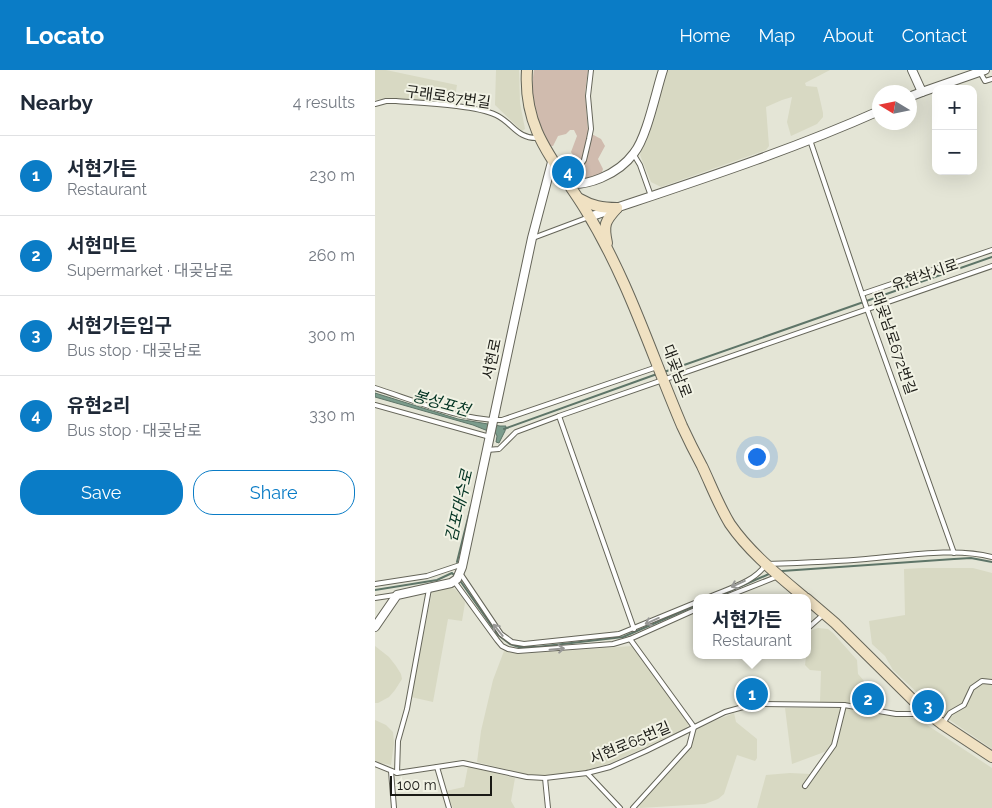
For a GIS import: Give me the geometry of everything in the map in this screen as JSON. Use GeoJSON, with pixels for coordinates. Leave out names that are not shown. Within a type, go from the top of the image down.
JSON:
{"type":"FeatureCollection","features":[{"type":"Feature","properties":{"kind":"street","name":"대곶남로"},"geometry":{"type":"LineString","coordinates":[[527,70],[526,93],[529,110],[539,138],[552,162],[609,251],[631,295],[683,427],[729,522],[744,542],[800,594]]}},
{"type":"Feature","properties":{"kind":"street"},"geometry":{"type":"LineString","coordinates":[[567,184],[578,185],[604,177],[617,170],[634,154],[641,141],[663,70]]}},
{"type":"Feature","properties":{"kind":"street"},"geometry":{"type":"LineString","coordinates":[[912,70],[922,92]]}},
{"type":"Feature","properties":{"kind":"street"},"geometry":{"type":"LineString","coordinates":[[917,94],[983,71]]}},
{"type":"Feature","properties":{"kind":"street"},"geometry":{"type":"LineString","coordinates":[[589,217],[745,164],[810,140],[872,114]]}},
{"type":"Feature","properties":{"kind":"street","name":"서현로"},"geometry":{"type":"LineString","coordinates":[[454,581],[463,564],[532,238],[552,162]]}},
{"type":"Feature","properties":{"kind":"street"},"geometry":{"type":"LineString","coordinates":[[576,197],[589,205],[617,208]]}},
{"type":"Feature","properties":{"kind":"street"},"geometry":{"type":"LineString","coordinates":[[609,251],[605,225],[607,219],[617,208]]}},
{"type":"Feature","properties":{"kind":"street"},"geometry":{"type":"LineString","coordinates":[[375,627],[397,595],[444,586],[454,581]]}},
{"type":"Feature","properties":{"kind":"street","name":"대곶남로"},"geometry":{"type":"LineString","coordinates":[[811,603],[929,714],[992,757]]}},
{"type":"Feature","properties":{"kind":"lane"},"geometry":{"type":"LineString","coordinates":[[567,184],[583,160],[589,139],[591,129],[588,96],[591,70]]}},
{"type":"Feature","properties":{"kind":"lane"},"geometry":{"type":"LineString","coordinates":[[983,71],[985,81],[992,79]]}},
{"type":"Feature","properties":{"kind":"lane","name":"구래로87번길"},"geometry":{"type":"LineString","coordinates":[[375,104],[397,101],[484,111],[501,117],[521,135],[528,138],[539,138]]}},
{"type":"Feature","properties":{"kind":"lane","name":"대곶남로672번길"},"geometry":{"type":"LineString","coordinates":[[810,140],[954,553]]}},
{"type":"Feature","properties":{"kind":"lane"},"geometry":{"type":"LineString","coordinates":[[634,154],[651,196]]}},
{"type":"Feature","properties":{"kind":"lane"},"geometry":{"type":"LineString","coordinates":[[532,238],[589,217]]}},
{"type":"Feature","properties":{"kind":"lane"},"geometry":{"type":"LineString","coordinates":[[863,296],[992,250]]}},
{"type":"Feature","properties":{"kind":"lane","name":"유현삭시로"},"geometry":{"type":"LineString","coordinates":[[661,373],[805,330],[992,266]]}},
{"type":"Feature","properties":{"kind":"lane"},"geometry":{"type":"LineString","coordinates":[[375,388],[459,414],[493,421],[507,419],[661,373]]}},
{"type":"Feature","properties":{"kind":"lane"},"geometry":{"type":"LineString","coordinates":[[487,450],[499,448],[516,432],[661,373]]}},
{"type":"Feature","properties":{"kind":"lane"},"geometry":{"type":"LineString","coordinates":[[375,405],[490,437]]}},
{"type":"Feature","properties":{"kind":"lane"},"geometry":{"type":"LineString","coordinates":[[559,416],[634,629]]}},
{"type":"Feature","properties":{"kind":"lane"},"geometry":{"type":"LineString","coordinates":[[716,594],[752,578],[766,564],[954,553],[981,554],[992,557]]}},
{"type":"Feature","properties":{"kind":"lane"},"geometry":{"type":"LineString","coordinates":[[375,584],[427,576],[463,564]]}},
{"type":"Feature","properties":{"kind":"lane"},"geometry":{"type":"LineString","coordinates":[[459,573],[501,634],[512,642],[524,644],[619,634],[693,604]]}},
{"type":"Feature","properties":{"kind":"lane"},"geometry":{"type":"LineString","coordinates":[[733,594],[779,576]]}},
{"type":"Feature","properties":{"kind":"lane"},"geometry":{"type":"LineString","coordinates":[[454,581],[502,646],[513,650],[529,651],[613,644],[630,639],[693,611]]}},
{"type":"Feature","properties":{"kind":"lane"},"geometry":{"type":"LineString","coordinates":[[397,773],[398,741],[407,709],[429,589]]}},
{"type":"Feature","properties":{"kind":"lane"},"geometry":{"type":"LineString","coordinates":[[375,598],[397,595]]}},
{"type":"Feature","properties":{"kind":"lane"},"geometry":{"type":"LineString","coordinates":[[811,625],[824,614]]}},
{"type":"Feature","properties":{"kind":"lane","name":"서현로65번길"},"geometry":{"type":"LineString","coordinates":[[630,639],[694,727]]}},
{"type":"Feature","properties":{"kind":"lane"},"geometry":{"type":"LineString","coordinates":[[942,724],[951,713],[964,704],[972,688],[982,681],[992,682]]}},
{"type":"Feature","properties":{"kind":"lane","name":"서현로65번길"},"geometry":{"type":"LineString","coordinates":[[375,764],[397,773],[463,763],[527,777],[545,778],[587,773],[610,767],[725,712],[754,704],[844,705],[896,714],[929,714]]}},
{"type":"Feature","properties":{"kind":"lane"},"geometry":{"type":"LineString","coordinates":[[805,786],[834,745],[844,705]]}},
{"type":"Feature","properties":{"kind":"lane","name":"서현로65번길"},"geometry":{"type":"LineString","coordinates":[[633,808],[689,746],[694,727]]}},
{"type":"Feature","properties":{"kind":"lane"},"geometry":{"type":"LineString","coordinates":[[437,767],[449,808]]}},
{"type":"Feature","properties":{"kind":"lane"},"geometry":{"type":"LineString","coordinates":[[391,771],[394,808]]}},
{"type":"Feature","properties":{"kind":"lane"},"geometry":{"type":"LineString","coordinates":[[587,773],[620,808]]}},
{"type":"Feature","properties":{"kind":"lane"},"geometry":{"type":"LineString","coordinates":[[545,778],[547,808]]}},
{"type":"Feature","properties":{"kind":"shaded area"},"geometry":{"type":"Polygon","coordinates":[[[375,70],[386,70],[457,85],[454,104],[388,98],[375,100],[375,70]]]}},
{"type":"Feature","properties":{"kind":"shaded area"},"geometry":{"type":"Polygon","coordinates":[[[496,70],[519,70],[520,103],[525,129],[522,131],[495,105],[496,70]]]}},
{"type":"Feature","properties":{"kind":"shaded area"},"geometry":{"type":"Polygon","coordinates":[[[534,70],[588,70],[585,93],[588,132],[601,139],[605,146],[598,159],[603,169],[601,175],[589,179],[580,177],[577,161],[571,152],[577,136],[574,130],[558,136],[553,146],[549,146],[540,127],[533,101],[534,70]]]}},
{"type":"Feature","properties":{"kind":"shaded area"},"geometry":{"type":"Polygon","coordinates":[[[666,70],[830,70],[805,83],[806,86],[817,87],[823,117],[817,124],[791,136],[787,122],[792,97],[782,100],[766,107],[769,146],[766,150],[661,187],[651,182],[640,155],[666,70]]]}},
{"type":"Feature","properties":{"kind":"shaded area"},"geometry":{"type":"Polygon","coordinates":[[[375,393],[458,419],[506,426],[505,431],[499,443],[496,442],[497,436],[495,432],[375,397],[375,393]]]}},
{"type":"Feature","properties":{"kind":"shaded area"},"geometry":{"type":"Polygon","coordinates":[[[973,568],[992,573],[992,749],[938,712],[893,670],[885,656],[872,644],[869,621],[905,615],[904,569],[973,568]]]}},
{"type":"Feature","properties":{"kind":"shaded area"},"geometry":{"type":"Polygon","coordinates":[[[448,587],[455,589],[464,599],[462,621],[448,619],[433,702],[411,697],[432,592],[448,587]]]}},
{"type":"Feature","properties":{"kind":"shaded area"},"geometry":{"type":"Polygon","coordinates":[[[818,628],[828,629],[857,660],[858,674],[864,681],[861,705],[820,702],[821,671],[810,670],[805,665],[806,659],[811,659],[812,630],[818,628]]]}},
{"type":"Feature","properties":{"kind":"shaded area"},"geometry":{"type":"Polygon","coordinates":[[[375,646],[389,657],[401,674],[402,679],[389,697],[378,703],[375,703],[375,646]]]}},
{"type":"Feature","properties":{"kind":"shaded area"},"geometry":{"type":"Polygon","coordinates":[[[632,646],[684,716],[689,725],[683,730],[611,763],[580,772],[538,776],[527,775],[477,762],[481,731],[493,680],[504,651],[520,654],[632,646]]]}},
{"type":"Feature","properties":{"kind":"shaded area"},"geometry":{"type":"Polygon","coordinates":[[[785,708],[847,708],[918,719],[992,768],[992,808],[757,808],[766,775],[811,774],[827,751],[792,764],[785,708]]]}},
{"type":"Feature","properties":{"kind":"shaded area"},"geometry":{"type":"Polygon","coordinates":[[[734,713],[736,722],[757,739],[757,758],[755,761],[737,755],[724,794],[718,799],[705,804],[640,808],[639,803],[691,744],[696,728],[734,713]]]}},
{"type":"Feature","properties":{"kind":"shaded area"},"geometry":{"type":"Polygon","coordinates":[[[375,720],[386,725],[393,732],[394,743],[391,765],[375,762],[375,720]]]}},
{"type":"Feature","properties":{"kind":"shaded area"},"geometry":{"type":"Polygon","coordinates":[[[468,766],[515,778],[511,801],[515,808],[453,808],[446,791],[464,787],[468,766]]]}},
{"type":"Feature","properties":{"kind":"waterway"},"geometry":{"type":"LineString","coordinates":[[664,372],[992,257]]}},
{"type":"Feature","properties":{"kind":"waterway"},"geometry":{"type":"LineString","coordinates":[[504,429],[657,374]]}},
{"type":"Feature","properties":{"kind":"waterway","name":"김포대수로"},"geometry":{"type":"LineString","coordinates":[[457,562],[471,506]]}},
{"type":"Feature","properties":{"kind":"waterway"},"geometry":{"type":"LineString","coordinates":[[782,571],[971,558],[992,562]]}},
{"type":"Feature","properties":{"kind":"waterway","name":"김포대수로"},"geometry":{"type":"LineString","coordinates":[[375,590],[437,580],[452,573],[454,575]]}},
{"type":"Feature","properties":{"kind":"waterway"},"geometry":{"type":"LineString","coordinates":[[723,594],[769,574]]}},
{"type":"Feature","properties":{"kind":"waterway"},"geometry":{"type":"LineString","coordinates":[[461,582],[498,635],[510,644],[519,647],[537,647],[623,637],[693,607]]}},
{"type":"Feature","properties":{"kind":"place","name":"유현2리"},"geometry":{"type":"Point","coordinates":[568,172]}},
{"type":"Feature","properties":{"kind":"place","name":"서현가든"},"geometry":{"type":"Point","coordinates":[752,694]}},
{"type":"Feature","properties":{"kind":"place","name":"서현마트"},"geometry":{"type":"Point","coordinates":[868,699]}},
{"type":"Feature","properties":{"kind":"place","name":"서현가든입구"},"geometry":{"type":"Point","coordinates":[928,706]}},
{"type":"Feature","properties":{"kind":"water label","name":"봉성포천"},"geometry":{"type":"Point","coordinates":[441,403]}}]}
